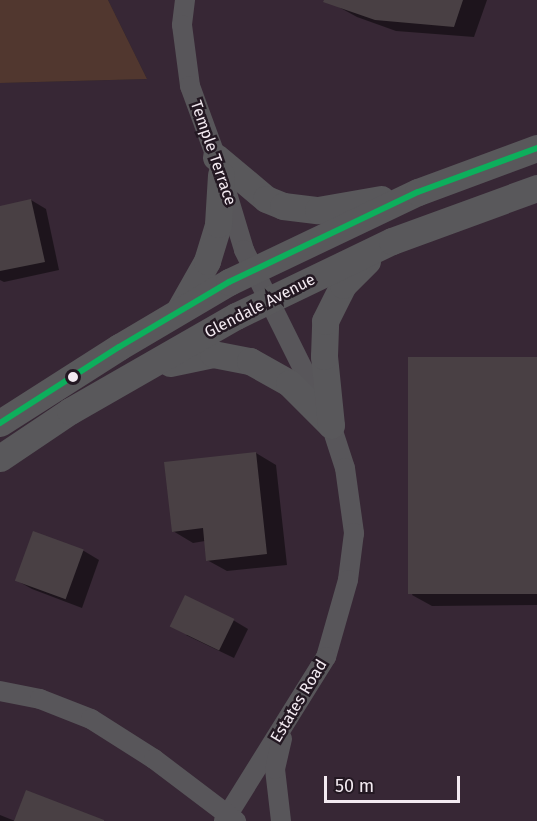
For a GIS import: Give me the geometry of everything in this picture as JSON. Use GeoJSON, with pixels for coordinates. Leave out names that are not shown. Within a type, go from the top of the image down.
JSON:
{"type":"FeatureCollection","features":[{"type":"Feature","properties":{"kind":"main road","name":"Glendale Avenue"},"geometry":{"type":"LineString","coordinates":[[0,423],[179,310],[252,270],[418,192],[537,148]]}},
{"type":"Feature","properties":{"kind":"main road"},"geometry":{"type":"LineString","coordinates":[[218,166],[266,199],[283,206],[318,210],[418,192]]}},
{"type":"Feature","properties":{"kind":"main road"},"geometry":{"type":"LineString","coordinates":[[179,310],[207,261],[216,233],[218,166]]}},
{"type":"Feature","properties":{"kind":"main road","name":"Glendale Avenue"},"geometry":{"type":"LineString","coordinates":[[0,458],[70,411],[236,316],[392,241],[537,188]]}},
{"type":"Feature","properties":{"kind":"main road"},"geometry":{"type":"LineString","coordinates":[[331,424],[324,356],[325,321],[343,285],[361,266],[392,241]]}},
{"type":"Feature","properties":{"kind":"main road"},"geometry":{"type":"LineString","coordinates":[[135,375],[181,359],[213,354],[250,361],[289,382],[331,424]]}},
{"type":"Feature","properties":{"kind":"street","name":"Temple Terrace"},"geometry":{"type":"LineString","coordinates":[[185,0],[182,25],[190,86],[252,270],[268,300]]}},
{"type":"Feature","properties":{"kind":"street","name":"Estates Road"},"geometry":{"type":"LineString","coordinates":[[229,819],[326,657],[348,580],[354,533],[345,468],[331,424],[268,300]]}},
{"type":"Feature","properties":{"kind":"street"},"geometry":{"type":"LineString","coordinates":[[0,691],[40,699],[91,719],[154,759],[229,819]]}},
{"type":"Feature","properties":{"kind":"street"},"geometry":{"type":"LineString","coordinates":[[281,821],[275,769],[288,719]]}},
{"type":"Feature","properties":{"kind":"shaded area"},"geometry":{"type":"Polygon","coordinates":[[[0,0],[108,0],[147,79],[0,83],[0,0]]]}},
{"type":"Feature","properties":{"kind":"shaded area"},"geometry":{"type":"Polygon","coordinates":[[[108,0],[537,0],[537,821],[0,821],[0,83],[147,79],[108,0]]]}},
{"type":"Feature","properties":{"kind":"building"},"geometry":{"type":"Polygon","coordinates":[[[324,0],[463,0],[454,27],[375,20],[323,2],[324,0]]]}},
{"type":"Feature","properties":{"kind":"building"},"geometry":{"type":"Polygon","coordinates":[[[31,199],[45,262],[0,271],[0,206],[31,199]]]}},
{"type":"Feature","properties":{"kind":"building"},"geometry":{"type":"Polygon","coordinates":[[[408,357],[537,357],[537,594],[408,594],[408,357]]]}},
{"type":"Feature","properties":{"kind":"building"},"geometry":{"type":"Polygon","coordinates":[[[256,452],[267,554],[206,561],[203,528],[172,532],[164,462],[256,452]]]}},
{"type":"Feature","properties":{"kind":"building"},"geometry":{"type":"Polygon","coordinates":[[[33,531],[84,549],[66,599],[15,581],[33,531]]]}},
{"type":"Feature","properties":{"kind":"building"},"geometry":{"type":"Polygon","coordinates":[[[185,595],[234,619],[219,651],[170,626],[185,595]]]}},
{"type":"Feature","properties":{"kind":"building"},"geometry":{"type":"Polygon","coordinates":[[[26,790],[104,820],[104,821],[14,821],[26,790]]]}},
{"type":"Feature","properties":{"kind":"transit line"},"geometry":{"type":"LineString","coordinates":[[0,423],[119,347],[229,282],[418,192],[537,148]]}}]}
